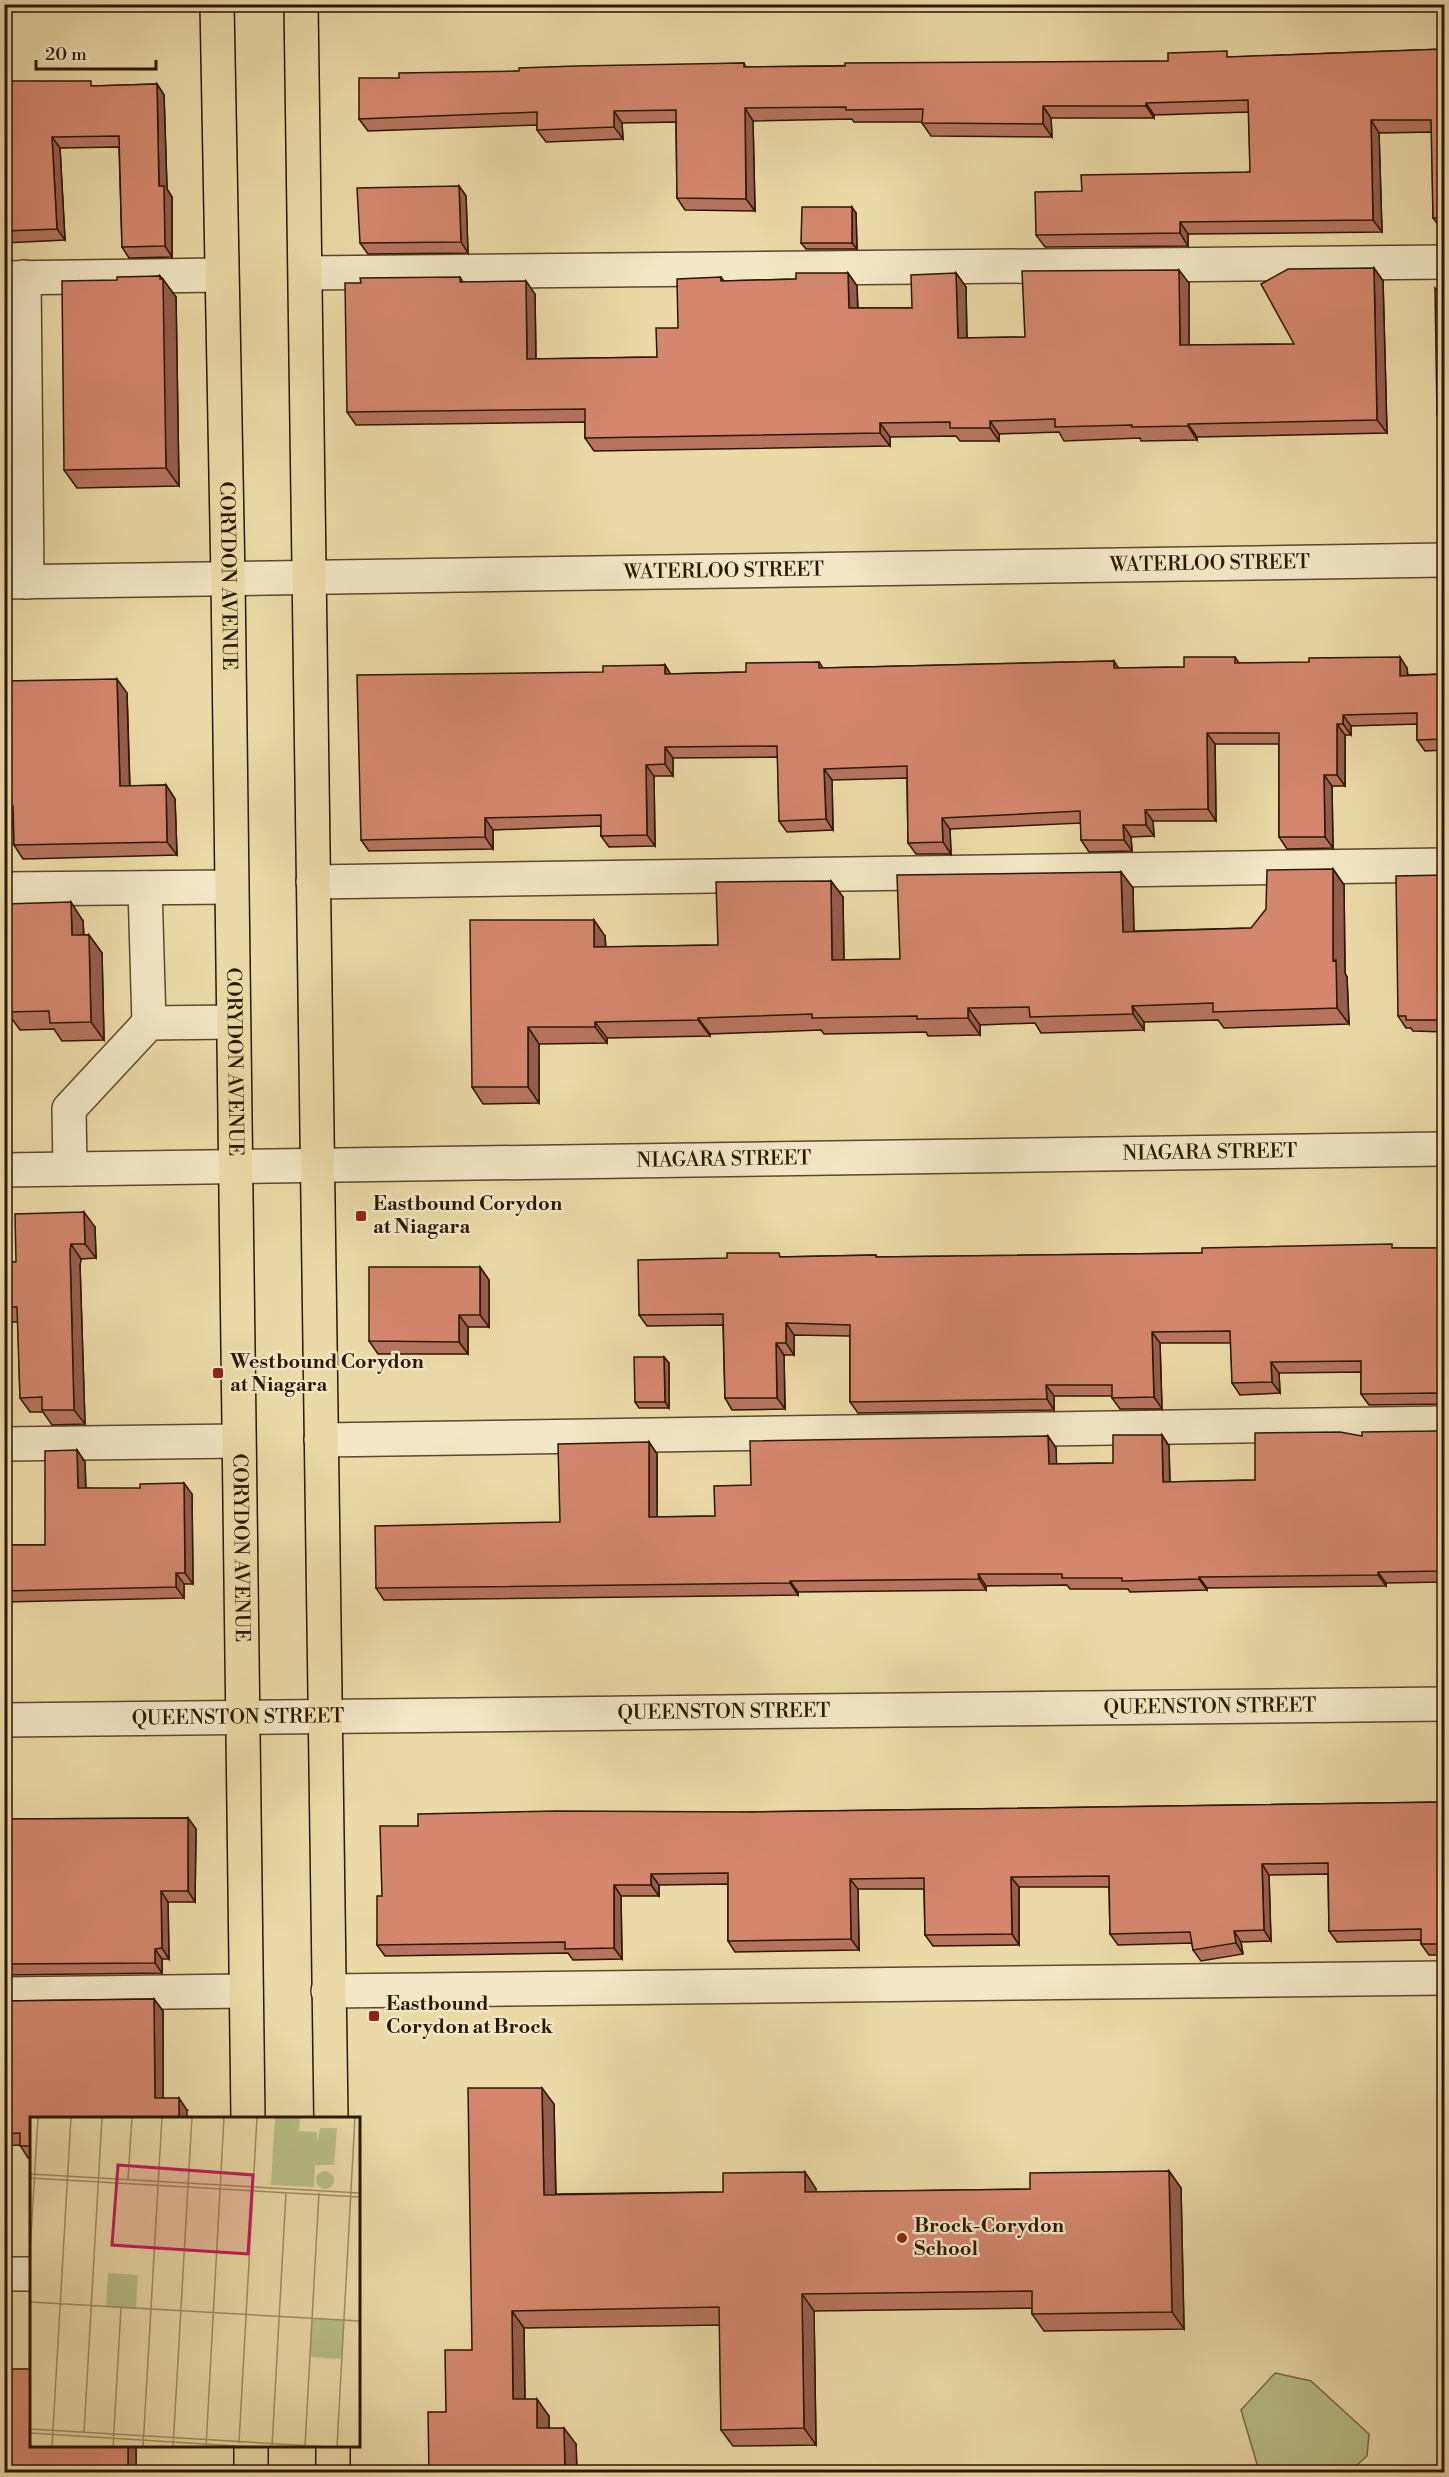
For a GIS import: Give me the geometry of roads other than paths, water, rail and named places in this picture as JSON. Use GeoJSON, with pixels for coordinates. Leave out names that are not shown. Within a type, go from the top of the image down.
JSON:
{"type":"FeatureCollection","features":[{"type":"Feature","properties":{"kind":"main road","name":"CORYDON AVENUE"},"geometry":{"type":"LineString","coordinates":[[217,4],[228,579],[248,2117]]}},
{"type":"Feature","properties":{"kind":"main road"},"geometry":{"type":"LineString","coordinates":[[301,4],[311,576],[313,882],[331,2117]]}},
{"type":"Feature","properties":{"kind":"main road"},"geometry":{"type":"LineString","coordinates":[[251,2447],[251,2472]]}},
{"type":"Feature","properties":{"kind":"main road"},"geometry":{"type":"LineString","coordinates":[[333,2447],[333,2472]]}},
{"type":"Feature","properties":{"kind":"street"},"geometry":{"type":"LineString","coordinates":[[306,273],[1444,262]]}},
{"type":"Feature","properties":{"kind":"street"},"geometry":{"type":"LineString","coordinates":[[16,582],[14,278],[221,274]]}},
{"type":"Feature","properties":{"kind":"street","name":"WATERLOO STREET"},"geometry":{"type":"LineString","coordinates":[[16,582],[1444,560]]}},
{"type":"Feature","properties":{"kind":"street"},"geometry":{"type":"LineString","coordinates":[[313,882],[1444,865]]}},
{"type":"Feature","properties":{"kind":"street"},"geometry":{"type":"LineString","coordinates":[[4,889],[231,887]]}},
{"type":"Feature","properties":{"kind":"street"},"geometry":{"type":"LineString","coordinates":[[70,1169],[69,1109],[149,1023],[145,888]]}},
{"type":"Feature","properties":{"kind":"street"},"geometry":{"type":"LineString","coordinates":[[149,1023],[232,1022]]}},
{"type":"Feature","properties":{"kind":"street","name":"NIAGARA STREET"},"geometry":{"type":"LineString","coordinates":[[4,1170],[1444,1149]]}},
{"type":"Feature","properties":{"kind":"street"},"geometry":{"type":"LineString","coordinates":[[321,1440],[1444,1423]]}},
{"type":"Feature","properties":{"kind":"street"},"geometry":{"type":"LineString","coordinates":[[4,1444],[238,1441]]}},
{"type":"Feature","properties":{"kind":"street","name":"QUEENSTON STREET"},"geometry":{"type":"LineString","coordinates":[[4,1720],[1444,1704]]}},
{"type":"Feature","properties":{"kind":"street"},"geometry":{"type":"LineString","coordinates":[[328,1991],[1444,1978]]}},
{"type":"Feature","properties":{"kind":"street"},"geometry":{"type":"LineString","coordinates":[[4,1995],[246,1991]]}},
{"type":"Feature","properties":{"kind":"street"},"geometry":{"type":"LineString","coordinates":[[4,2274],[30,2274]]}},
{"type":"Feature","properties":{"kind":"place","name":"Eastbound Corydon at Niagara"},"geometry":{"type":"Point","coordinates":[361,1216]}},
{"type":"Feature","properties":{"kind":"place","name":"Westbound Corydon at Niagara"},"geometry":{"type":"Point","coordinates":[218,1373]}},
{"type":"Feature","properties":{"kind":"place","name":"Eastbound Corydon at Brock"},"geometry":{"type":"Point","coordinates":[374,2016]}},
{"type":"Feature","properties":{"kind":"place","name":"Brock-Corydon School"},"geometry":{"type":"Point","coordinates":[902,2238]}}]}
